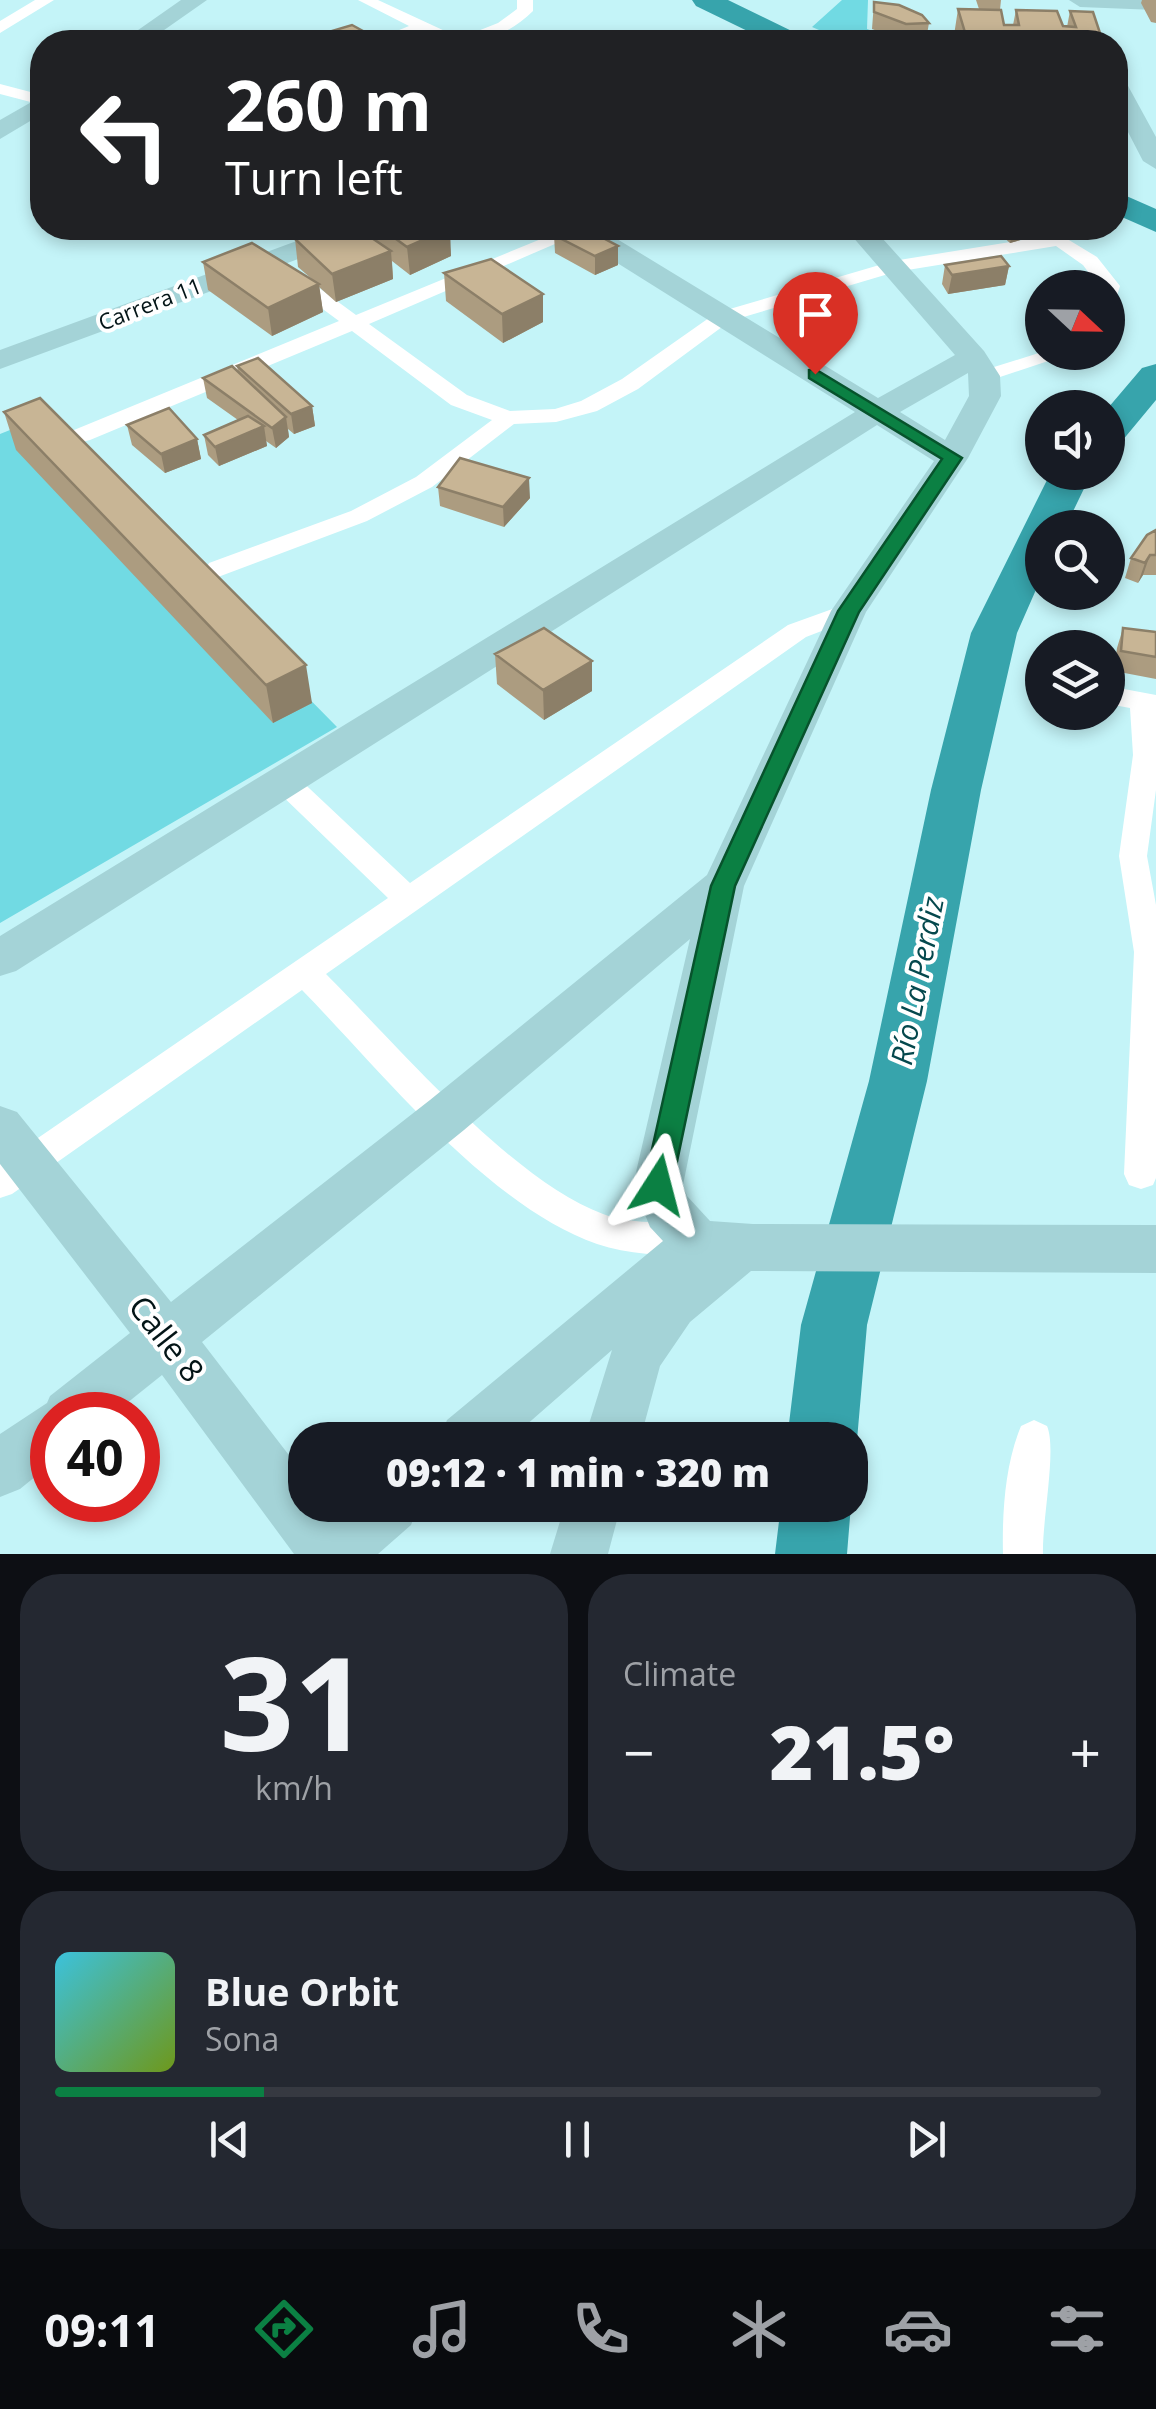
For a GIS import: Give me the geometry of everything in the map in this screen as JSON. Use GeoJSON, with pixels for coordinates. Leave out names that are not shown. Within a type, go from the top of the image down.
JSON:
{"type":"FeatureCollection","features":[{"type":"Feature","properties":{"kind":"street"},"geometry":{"type":"LineString","coordinates":[[0,28],[46,0]]}},
{"type":"Feature","properties":{"kind":"street"},"geometry":{"type":"LineString","coordinates":[[366,0],[429,30]]}},
{"type":"Feature","properties":{"kind":"street"},"geometry":{"type":"LineString","coordinates":[[1093,28],[1082,0],[1156,3]]}},
{"type":"Feature","properties":{"kind":"street"},"geometry":{"type":"LineString","coordinates":[[149,30],[190,1]]}},
{"type":"Feature","properties":{"kind":"street"},"geometry":{"type":"LineString","coordinates":[[506,5],[525,6]]}},
{"type":"Feature","properties":{"kind":"street"},"geometry":{"type":"LineString","coordinates":[[494,30],[525,6]]}},
{"type":"Feature","properties":{"kind":"street"},"geometry":{"type":"LineString","coordinates":[[413,30],[422,27]]}},
{"type":"Feature","properties":{"kind":"street"},"geometry":{"type":"LineString","coordinates":[[0,89],[30,98]]}},
{"type":"Feature","properties":{"kind":"street"},"geometry":{"type":"LineString","coordinates":[[1128,89],[1156,92]]}},
{"type":"Feature","properties":{"kind":"street"},"geometry":{"type":"LineString","coordinates":[[0,131],[30,110]]}},
{"type":"Feature","properties":{"kind":"street"},"geometry":{"type":"LineString","coordinates":[[1128,110],[1156,160]]}},
{"type":"Feature","properties":{"kind":"street","name":"Carrera 11"},"geometry":{"type":"LineString","coordinates":[[6,334],[278,240]]}},
{"type":"Feature","properties":{"kind":"street","name":"Carrera 11"},"geometry":{"type":"LineString","coordinates":[[0,360],[323,240]]}},
{"type":"Feature","properties":{"kind":"street"},"geometry":{"type":"LineString","coordinates":[[82,435],[553,240]]}},
{"type":"Feature","properties":{"kind":"street"},"geometry":{"type":"LineString","coordinates":[[601,240],[952,458]]}},
{"type":"Feature","properties":{"kind":"street"},"geometry":{"type":"LineString","coordinates":[[731,1246],[668,1211],[658,1185],[723,886],[849,611],[952,458],[985,396],[979,367],[870,240]]}},
{"type":"Feature","properties":{"kind":"street"},"geometry":{"type":"LineString","coordinates":[[267,260],[357,321],[414,370],[459,400],[508,418],[556,415],[590,406],[630,384],[723,317],[893,267],[1059,240],[1097,270]]}},
{"type":"Feature","properties":{"kind":"street"},"geometry":{"type":"LineString","coordinates":[[6,334],[52,341]]}},
{"type":"Feature","properties":{"kind":"street"},"geometry":{"type":"LineString","coordinates":[[0,958],[876,412],[979,367],[1025,359]]}},
{"type":"Feature","properties":{"kind":"street"},"geometry":{"type":"LineString","coordinates":[[218,569],[359,516],[408,490],[508,418]]}},
{"type":"Feature","properties":{"kind":"street"},"geometry":{"type":"LineString","coordinates":[[10,1157],[306,974],[408,898],[798,632],[849,611]]}},
{"type":"Feature","properties":{"kind":"street"},"geometry":{"type":"LineString","coordinates":[[1125,698],[1150,702],[1133,856],[1152,952],[1142,1174]]}},
{"type":"Feature","properties":{"kind":"street"},"geometry":{"type":"LineString","coordinates":[[283,780],[408,898]]}},
{"type":"Feature","properties":{"kind":"street"},"geometry":{"type":"LineString","coordinates":[[98,1392],[447,1115],[723,886]]}},
{"type":"Feature","properties":{"kind":"street"},"geometry":{"type":"LineString","coordinates":[[306,974],[447,1115],[528,1188],[594,1228],[731,1246],[1156,1249]]}},
{"type":"Feature","properties":{"kind":"street","name":"Calle 8"},"geometry":{"type":"LineString","coordinates":[[10,1157],[167,1338],[331,1554]]}},
{"type":"Feature","properties":{"kind":"street"},"geometry":{"type":"LineString","coordinates":[[491,1422],[731,1246]]}},
{"type":"Feature","properties":{"kind":"street"},"geometry":{"type":"LineString","coordinates":[[617,1422],[638,1354],[672,1304],[731,1246]]}},
{"type":"Feature","properties":{"kind":"street"},"geometry":{"type":"LineString","coordinates":[[1023,1554],[1022,1520],[1034,1439]]}},
{"type":"Feature","properties":{"kind":"street"},"geometry":{"type":"LineString","coordinates":[[0,1470],[30,1446]]}},
{"type":"Feature","properties":{"kind":"street"},"geometry":{"type":"LineString","coordinates":[[331,1554],[370,1522]]}},
{"type":"Feature","properties":{"kind":"street"},"geometry":{"type":"LineString","coordinates":[[579,1554],[588,1522]]}},
{"type":"Feature","properties":{"kind":"shaded area"},"geometry":{"type":"Polygon","coordinates":[[[842,0],[868,0],[870,30],[812,27],[842,0]]]}},
{"type":"Feature","properties":{"kind":"shaded area"},"geometry":{"type":"Polygon","coordinates":[[[35,420],[337,727],[0,923],[0,434],[35,420]]]}},
{"type":"Feature","properties":{"kind":"building"},"geometry":{"type":"Polygon","coordinates":[[[874,2],[899,5],[922,15],[929,23],[906,24],[874,12],[874,2]]]}},
{"type":"Feature","properties":{"kind":"building"},"geometry":{"type":"Polygon","coordinates":[[[958,9],[1001,10],[1004,25],[1019,25],[1016,10],[1057,11],[1063,26],[1076,27],[1070,11],[1093,12],[1099,30],[964,30],[958,9]]]}},
{"type":"Feature","properties":{"kind":"building"},"geometry":{"type":"Polygon","coordinates":[[[352,25],[361,30],[335,30],[352,25]]]}},
{"type":"Feature","properties":{"kind":"building"},"geometry":{"type":"Polygon","coordinates":[[[296,240],[375,240],[391,251],[332,274],[296,240]]]}},
{"type":"Feature","properties":{"kind":"building"},"geometry":{"type":"Polygon","coordinates":[[[397,240],[423,240],[407,247],[397,240]]]}},
{"type":"Feature","properties":{"kind":"building"},"geometry":{"type":"Polygon","coordinates":[[[564,240],[607,240],[618,246],[595,256],[564,240]]]}},
{"type":"Feature","properties":{"kind":"building"},"geometry":{"type":"Polygon","coordinates":[[[252,243],[319,284],[268,308],[203,262],[252,243]]]}},
{"type":"Feature","properties":{"kind":"building"},"geometry":{"type":"Polygon","coordinates":[[[1001,256],[1009,266],[952,275],[945,265],[1001,256]]]}},
{"type":"Feature","properties":{"kind":"building"},"geometry":{"type":"Polygon","coordinates":[[[491,259],[543,294],[502,314],[444,273],[491,259]]]}},
{"type":"Feature","properties":{"kind":"building"},"geometry":{"type":"Polygon","coordinates":[[[258,358],[312,406],[291,414],[237,366],[258,358]]]}},
{"type":"Feature","properties":{"kind":"building"},"geometry":{"type":"Polygon","coordinates":[[[232,366],[286,417],[272,428],[203,378],[232,366]]]}},
{"type":"Feature","properties":{"kind":"building"},"geometry":{"type":"Polygon","coordinates":[[[40,398],[306,665],[266,685],[4,412],[40,398]]]}},
{"type":"Feature","properties":{"kind":"building"},"geometry":{"type":"Polygon","coordinates":[[[169,408],[197,439],[161,454],[127,425],[169,408]]]}},
{"type":"Feature","properties":{"kind":"building"},"geometry":{"type":"Polygon","coordinates":[[[248,416],[264,426],[215,447],[204,435],[248,416]]]}},
{"type":"Feature","properties":{"kind":"building"},"geometry":{"type":"Polygon","coordinates":[[[460,458],[529,478],[503,507],[438,487],[460,458]]]}},
{"type":"Feature","properties":{"kind":"building"},"geometry":{"type":"Polygon","coordinates":[[[1156,530],[1156,555],[1150,555],[1145,563],[1131,558],[1147,535],[1156,530]]]}},
{"type":"Feature","properties":{"kind":"building"},"geometry":{"type":"Polygon","coordinates":[[[544,628],[592,661],[543,690],[495,654],[544,628]]]}},
{"type":"Feature","properties":{"kind":"building"},"geometry":{"type":"Polygon","coordinates":[[[1123,630],[1156,632],[1156,657],[1125,652],[1123,630]]]}},
{"type":"Feature","properties":{"kind":"waterway","name":"Río La Perdiz"},"geometry":{"type":"LineString","coordinates":[[706,0],[767,30]]}},
{"type":"Feature","properties":{"kind":"waterway","name":"Río La Perdiz"},"geometry":{"type":"LineString","coordinates":[[1128,208],[1156,222]]}},
{"type":"Feature","properties":{"kind":"waterway","name":"Río La Perdiz"},"geometry":{"type":"LineString","coordinates":[[1125,412],[1156,376]]}},
{"type":"Feature","properties":{"kind":"waterway","name":"Río La Perdiz"},"geometry":{"type":"LineString","coordinates":[[1052,510],[1063,490]]}},
{"type":"Feature","properties":{"kind":"waterway","name":"Río La Perdiz"},"geometry":{"type":"LineString","coordinates":[[824,1422],[834,1325],[898,1081],[956,790],[994,633],[1025,566]]}},
{"type":"Feature","properties":{"kind":"waterway","name":"Río La Perdiz"},"geometry":{"type":"LineString","coordinates":[[811,1554],[814,1522]]}},
{"type":"Feature","properties":{"kind":"route"},"geometry":{"type":"LineString","coordinates":[[658,1185],[723,886],[849,611],[952,458],[815,374]]}}]}
